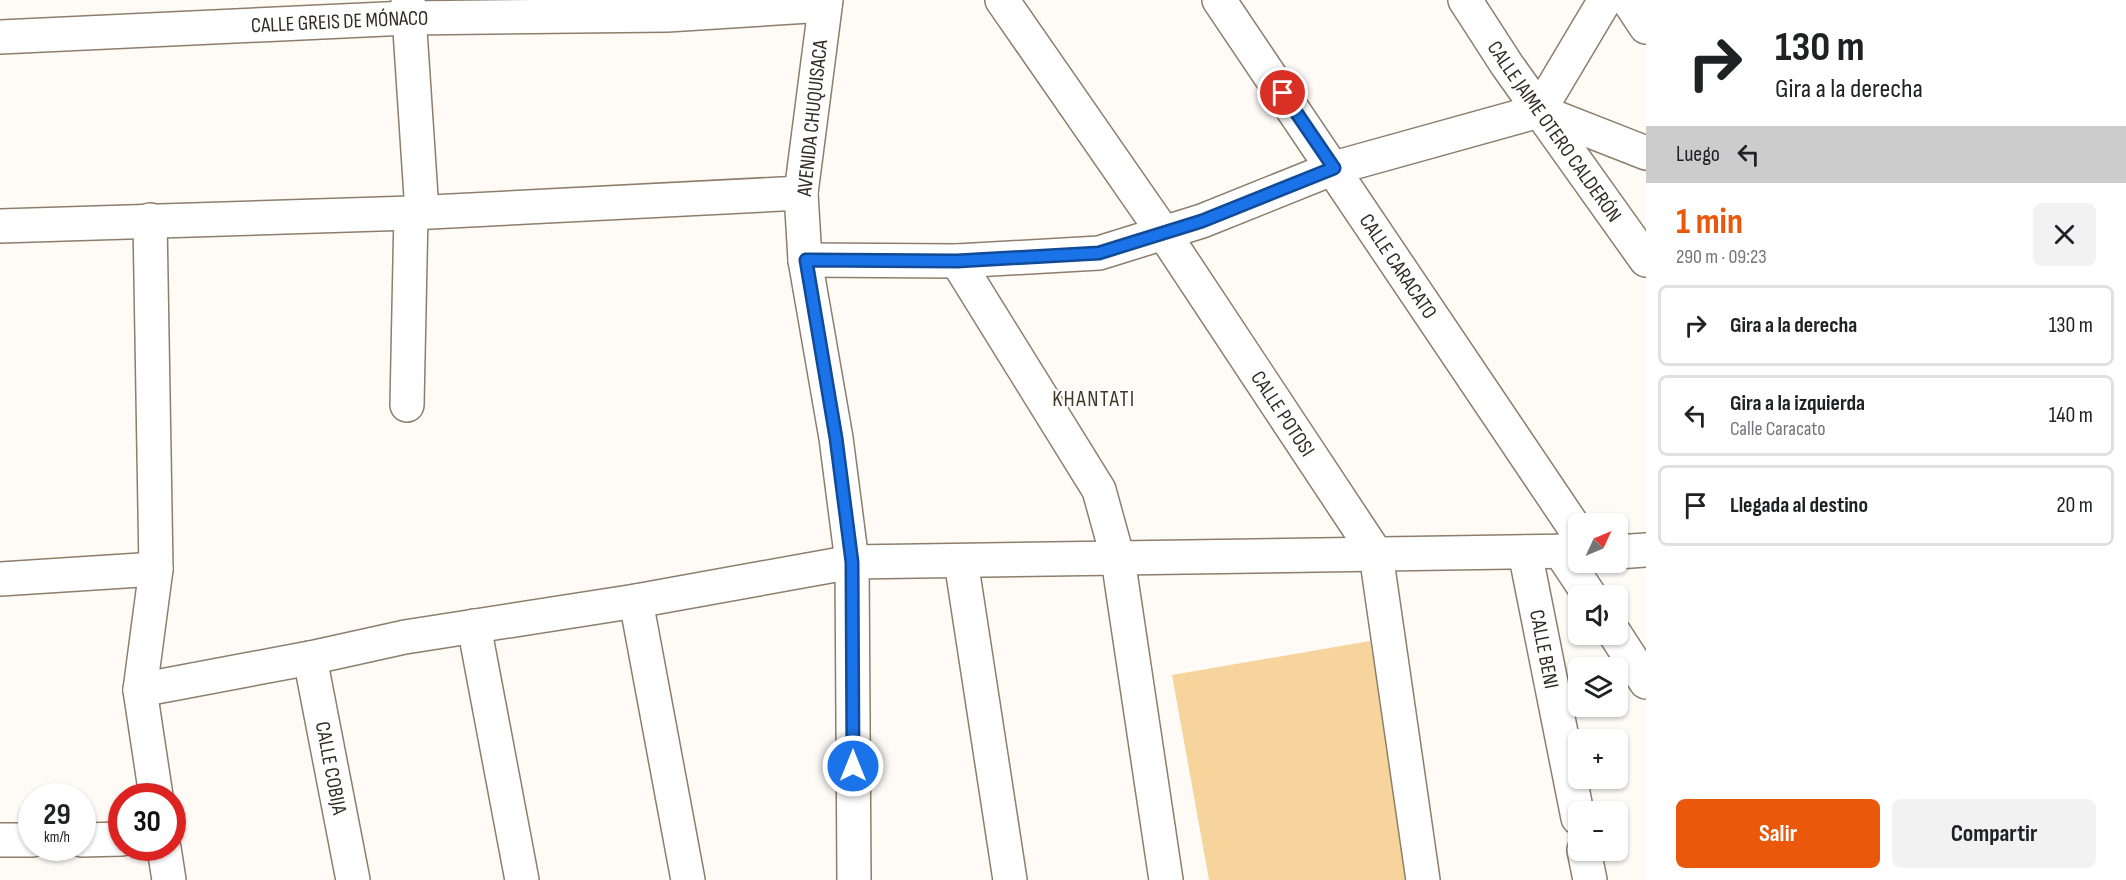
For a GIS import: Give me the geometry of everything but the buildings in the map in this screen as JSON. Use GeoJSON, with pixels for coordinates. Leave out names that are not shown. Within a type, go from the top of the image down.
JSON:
{"type":"FeatureCollection","features":[{"type":"Feature","properties":{"kind":"street","name":"CALLE POTOSI"},"geometry":{"type":"LineString","coordinates":[[1002,0],[1163,232],[1376,554],[1423,880]]}},
{"type":"Feature","properties":{"kind":"street","name":"CALLE CARACATO"},"geometry":{"type":"LineString","coordinates":[[1219,0],[1334,168],[1568,539]]}},
{"type":"Feature","properties":{"kind":"street","name":"CALLE JAIME OTERO CALDERÓN"},"geometry":{"type":"LineString","coordinates":[[1465,0],[1539,111],[1646,260]]}},
{"type":"Feature","properties":{"kind":"street"},"geometry":{"type":"LineString","coordinates":[[1539,111],[1605,0]]}},
{"type":"Feature","properties":{"kind":"street"},"geometry":{"type":"LineString","coordinates":[[1628,0],[1646,27]]}},
{"type":"Feature","properties":{"kind":"street","name":"CALLE GREIS DE MÓNACO"},"geometry":{"type":"LineString","coordinates":[[0,37],[407,9],[666,7],[825,2]]}},
{"type":"Feature","properties":{"kind":"street","name":"AVENIDA CHUQUISACA"},"geometry":{"type":"LineString","coordinates":[[825,2],[801,193],[806,260],[836,438],[852,562],[854,880]]}},
{"type":"Feature","properties":{"kind":"street"},"geometry":{"type":"LineString","coordinates":[[407,9],[416,212],[407,405]]}},
{"type":"Feature","properties":{"kind":"street"},"geometry":{"type":"LineString","coordinates":[[806,260],[957,261],[1099,253],[1202,221],[1334,168],[1539,111],[1646,153]]}},
{"type":"Feature","properties":{"kind":"street"},"geometry":{"type":"LineString","coordinates":[[0,226],[416,212],[801,193]]}},
{"type":"Feature","properties":{"kind":"street"},"geometry":{"type":"LineString","coordinates":[[150,220],[156,568],[140,690],[154,783]]}},
{"type":"Feature","properties":{"kind":"street"},"geometry":{"type":"LineString","coordinates":[[957,261],[1099,490],[1118,559],[1166,880]]}},
{"type":"Feature","properties":{"kind":"street"},"geometry":{"type":"LineString","coordinates":[[140,690],[310,658],[405,637],[636,601],[852,562],[1525,552],[1568,546]]}},
{"type":"Feature","properties":{"kind":"street"},"geometry":{"type":"LineString","coordinates":[[1628,551],[1646,550]]}},
{"type":"Feature","properties":{"kind":"street","name":"CALLE BENI"},"geometry":{"type":"LineString","coordinates":[[1525,552],[1575,801]]}},
{"type":"Feature","properties":{"kind":"street"},"geometry":{"type":"LineString","coordinates":[[961,561],[1010,880]]}},
{"type":"Feature","properties":{"kind":"street"},"geometry":{"type":"LineString","coordinates":[[0,579],[156,568]]}},
{"type":"Feature","properties":{"kind":"street"},"geometry":{"type":"LineString","coordinates":[[636,601],[688,880]]}},
{"type":"Feature","properties":{"kind":"street"},"geometry":{"type":"LineString","coordinates":[[474,626],[522,880]]}},
{"type":"Feature","properties":{"kind":"street"},"geometry":{"type":"LineString","coordinates":[[1622,645],[1646,682]]}},
{"type":"Feature","properties":{"kind":"street","name":"CALLE COBIJA"},"geometry":{"type":"LineString","coordinates":[[310,658],[354,880]]}},
{"type":"Feature","properties":{"kind":"street"},"geometry":{"type":"LineString","coordinates":[[0,840],[18,840]]}},
{"type":"Feature","properties":{"kind":"street"},"geometry":{"type":"LineString","coordinates":[[166,861],[169,880]]}},
{"type":"Feature","properties":{"kind":"street"},"geometry":{"type":"LineString","coordinates":[[1586,861],[1590,880]]}},
{"type":"Feature","properties":{"kind":"shaded area"},"geometry":{"type":"Polygon","coordinates":[[[1370,641],[1412,880],[1209,880],[1172,675],[1370,641]]]}},
{"type":"Feature","properties":{"kind":"district","name":"KHANTATI"},"geometry":{"type":"Point","coordinates":[1094,398]}},
{"type":"Feature","properties":{"kind":"route"},"geometry":{"type":"LineString","coordinates":[[853,766],[852,562],[836,438],[806,260],[957,261],[1099,253],[1202,221],[1334,168],[1283,93]]}}]}
